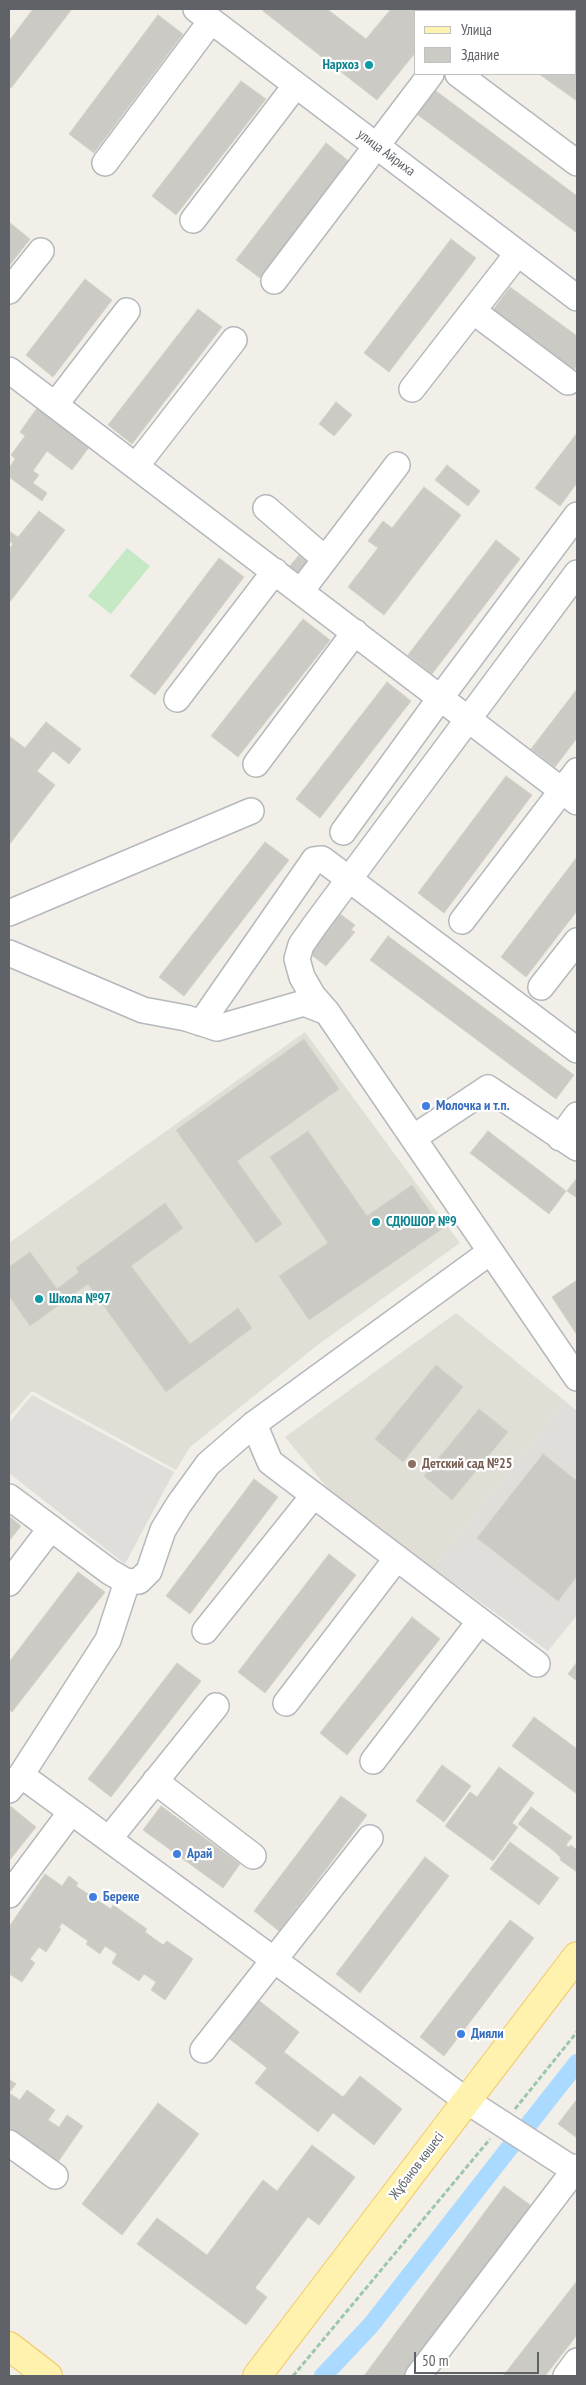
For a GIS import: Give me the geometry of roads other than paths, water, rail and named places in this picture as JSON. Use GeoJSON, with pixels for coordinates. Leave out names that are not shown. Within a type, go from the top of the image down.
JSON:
{"type":"FeatureCollection","features":[{"type":"Feature","properties":{"kind":"main road","name":"Жұбанов көшесі"},"geometry":{"type":"LineString","coordinates":[[257,2376],[577,1956]]}},
{"type":"Feature","properties":{"kind":"main road"},"geometry":{"type":"LineString","coordinates":[[9,2346],[48,2376]]}},
{"type":"Feature","properties":{"kind":"street","name":"улица Айриха"},"geometry":{"type":"LineString","coordinates":[[204,15],[577,298]]}},
{"type":"Feature","properties":{"kind":"street"},"geometry":{"type":"LineString","coordinates":[[105,163],[204,15]]}},
{"type":"Feature","properties":{"kind":"street"},"geometry":{"type":"LineString","coordinates":[[274,281],[375,145],[430,75]]}},
{"type":"Feature","properties":{"kind":"street"},"geometry":{"type":"LineString","coordinates":[[459,75],[577,163]]}},
{"type":"Feature","properties":{"kind":"street"},"geometry":{"type":"LineString","coordinates":[[193,220],[296,85]]}},
{"type":"Feature","properties":{"kind":"street"},"geometry":{"type":"LineString","coordinates":[[9,291],[41,251]]}},
{"type":"Feature","properties":{"kind":"street"},"geometry":{"type":"LineString","coordinates":[[412,389],[518,253]]}},
{"type":"Feature","properties":{"kind":"street"},"geometry":{"type":"LineString","coordinates":[[55,405],[128,311]]}},
{"type":"Feature","properties":{"kind":"street"},"geometry":{"type":"LineString","coordinates":[[473,311],[568,382]]}},
{"type":"Feature","properties":{"kind":"street"},"geometry":{"type":"LineString","coordinates":[[136,466],[234,340]]}},
{"type":"Feature","properties":{"kind":"street"},"geometry":{"type":"LineString","coordinates":[[9,370],[441,696],[570,797]]}},
{"type":"Feature","properties":{"kind":"street"},"geometry":{"type":"LineString","coordinates":[[300,591],[398,465]]}},
{"type":"Feature","properties":{"kind":"street"},"geometry":{"type":"LineString","coordinates":[[266,508],[325,559]]}},
{"type":"Feature","properties":{"kind":"street"},"geometry":{"type":"LineString","coordinates":[[343,832],[441,696],[577,515]]}},
{"type":"Feature","properties":{"kind":"street"},"geometry":{"type":"LineString","coordinates":[[177,699],[276,572]]}},
{"type":"Feature","properties":{"kind":"street"},"geometry":{"type":"LineString","coordinates":[[577,573],[470,720],[301,944],[297,959],[302,977],[313,996],[327,1012],[577,1378]]}},
{"type":"Feature","properties":{"kind":"street"},"geometry":{"type":"LineString","coordinates":[[256,764],[355,632]]}},
{"type":"Feature","properties":{"kind":"street"},"geometry":{"type":"LineString","coordinates":[[462,921],[570,797],[577,771]]}},
{"type":"Feature","properties":{"kind":"street"},"geometry":{"type":"LineString","coordinates":[[9,913],[251,811]]}},
{"type":"Feature","properties":{"kind":"street"},"geometry":{"type":"LineString","coordinates":[[201,1023],[314,860],[322,859],[577,1050]]}},
{"type":"Feature","properties":{"kind":"street"},"geometry":{"type":"LineString","coordinates":[[541,987],[577,940]]}},
{"type":"Feature","properties":{"kind":"street"},"geometry":{"type":"LineString","coordinates":[[9,953],[143,1010],[217,1028],[304,1004],[327,1012]]}},
{"type":"Feature","properties":{"kind":"street"},"geometry":{"type":"LineString","coordinates":[[413,1138],[488,1088],[569,1143],[577,1115]]}},
{"type":"Feature","properties":{"kind":"street"},"geometry":{"type":"LineString","coordinates":[[9,1497],[110,1572],[127,1582],[139,1581],[149,1571],[164,1530],[179,1504],[208,1464],[254,1424],[490,1252]]}},
{"type":"Feature","properties":{"kind":"street"},"geometry":{"type":"LineString","coordinates":[[254,1424],[270,1462],[537,1664]]}},
{"type":"Feature","properties":{"kind":"street"},"geometry":{"type":"LineString","coordinates":[[205,1631],[314,1495]]}},
{"type":"Feature","properties":{"kind":"street"},"geometry":{"type":"LineString","coordinates":[[9,1583],[51,1528]]}},
{"type":"Feature","properties":{"kind":"street"},"geometry":{"type":"LineString","coordinates":[[286,1703],[397,1558]]}},
{"type":"Feature","properties":{"kind":"street"},"geometry":{"type":"LineString","coordinates":[[127,1582],[108,1640],[15,1783],[71,1812],[467,2101],[576,2170],[418,2376]]}},
{"type":"Feature","properties":{"kind":"street"},"geometry":{"type":"LineString","coordinates":[[373,1761],[480,1621]]}},
{"type":"Feature","properties":{"kind":"street"},"geometry":{"type":"LineString","coordinates":[[109,1839],[216,1706]]}},
{"type":"Feature","properties":{"kind":"street"},"geometry":{"type":"LineString","coordinates":[[155,1781],[253,1856]]}},
{"type":"Feature","properties":{"kind":"street"},"geometry":{"type":"LineString","coordinates":[[9,1896],[71,1812]]}},
{"type":"Feature","properties":{"kind":"street"},"geometry":{"type":"LineString","coordinates":[[203,2050],[370,1838]]}},
{"type":"Feature","properties":{"kind":"street"},"geometry":{"type":"LineString","coordinates":[[9,2143],[54,2176]]}},
{"type":"Feature","properties":{"kind":"street"},"geometry":{"type":"LineString","coordinates":[[566,2376],[577,2361]]}},
{"type":"Feature","properties":{"kind":"waterway"},"geometry":{"type":"LineString","coordinates":[[529,2124],[577,2063]]}},
{"type":"Feature","properties":{"kind":"waterway"},"geometry":{"type":"LineString","coordinates":[[323,2376],[371,2325],[514,2142]]}},
{"type":"Feature","properties":{"kind":"place","name":"Нархоз"},"geometry":{"type":"Point","coordinates":[369,65]}},
{"type":"Feature","properties":{"kind":"place","name":"Молочка и т.п."},"geometry":{"type":"Point","coordinates":[426,1106]}},
{"type":"Feature","properties":{"kind":"place","name":"СДЮШОР №9"},"geometry":{"type":"Point","coordinates":[376,1222]}},
{"type":"Feature","properties":{"kind":"place","name":"Школа №97"},"geometry":{"type":"Point","coordinates":[39,1299]}},
{"type":"Feature","properties":{"kind":"place","name":"Детский сад №25"},"geometry":{"type":"Point","coordinates":[412,1464]}},
{"type":"Feature","properties":{"kind":"place","name":"Арай"},"geometry":{"type":"Point","coordinates":[177,1854]}},
{"type":"Feature","properties":{"kind":"place","name":"Береке"},"geometry":{"type":"Point","coordinates":[93,1897]}},
{"type":"Feature","properties":{"kind":"place","name":"Дияли"},"geometry":{"type":"Point","coordinates":[461,2034]}}]}
